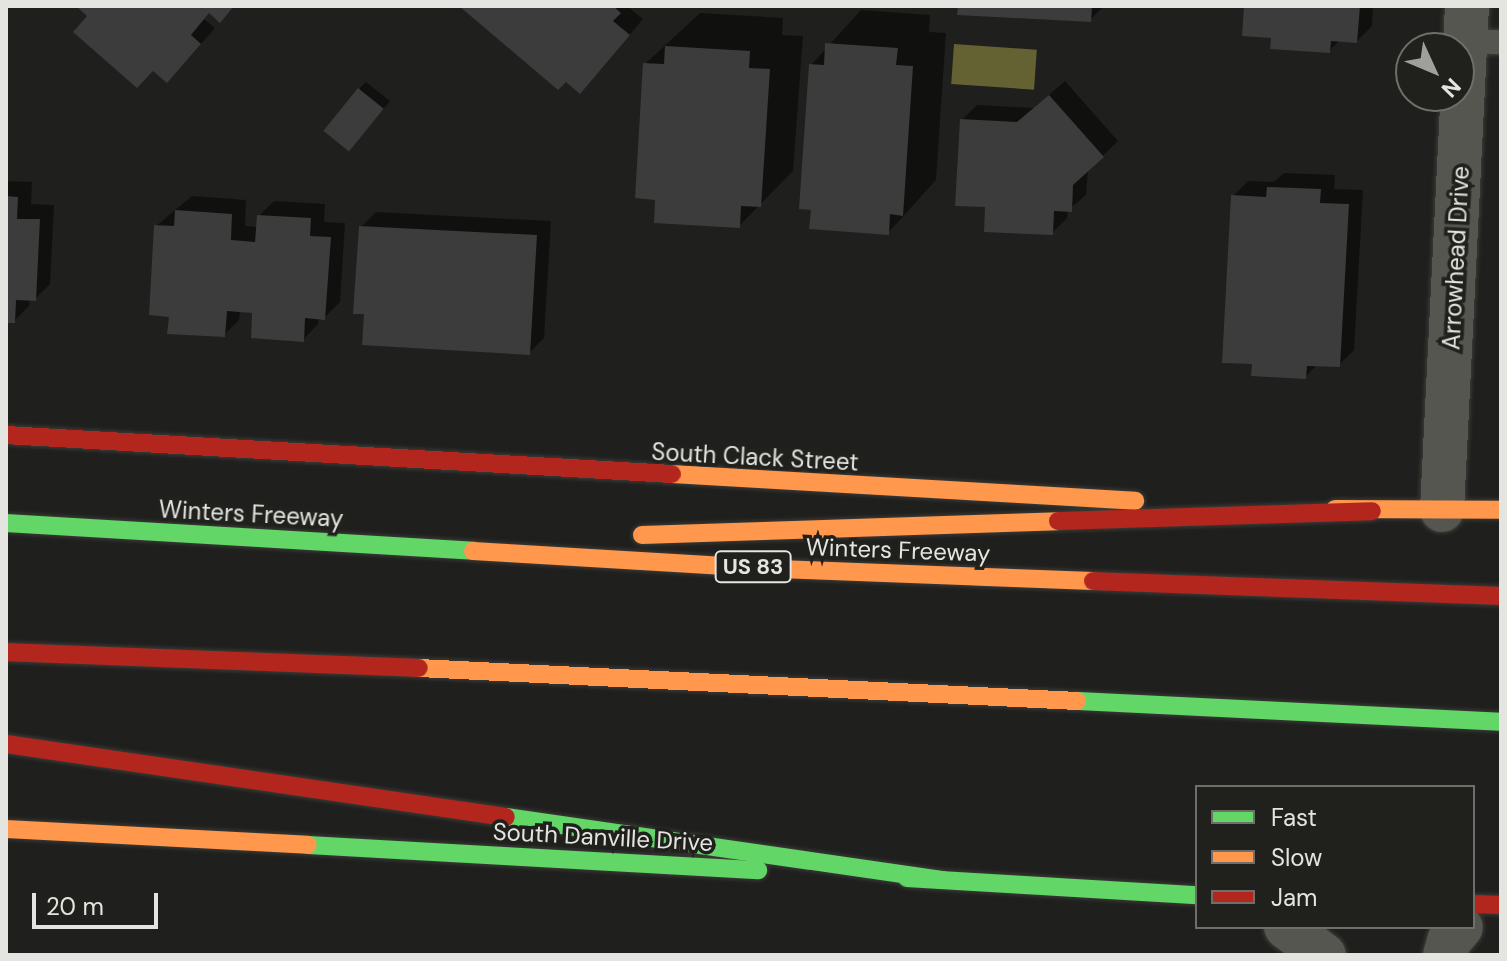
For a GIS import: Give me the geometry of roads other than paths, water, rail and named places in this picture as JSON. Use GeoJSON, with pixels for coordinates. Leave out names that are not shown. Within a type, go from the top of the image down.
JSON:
{"type":"FeatureCollection","features":[{"type":"Feature","properties":{"kind":"main road","name":"South Clack Street"},"geometry":{"type":"LineString","coordinates":[[6,435],[986,495],[1372,511],[1501,510]]}},
{"type":"Feature","properties":{"kind":"main road"},"geometry":{"type":"LineString","coordinates":[[625,536],[1372,511]]}},
{"type":"Feature","properties":{"kind":"main road","name":"Winters Freeway"},"geometry":{"type":"LineString","coordinates":[[6,523],[795,569],[1501,596]]}},
{"type":"Feature","properties":{"kind":"main road"},"geometry":{"type":"LineString","coordinates":[[371,545],[577,538]]}},
{"type":"Feature","properties":{"kind":"main road"},"geometry":{"type":"LineString","coordinates":[[6,652],[416,668],[1501,722]]}},
{"type":"Feature","properties":{"kind":"main road"},"geometry":{"type":"LineString","coordinates":[[6,744],[943,880]]}},
{"type":"Feature","properties":{"kind":"main road","name":"South Danville Drive"},"geometry":{"type":"LineString","coordinates":[[6,829],[1195,895]]}},
{"type":"Feature","properties":{"kind":"street","name":"Arrowhead Drive"},"geometry":{"type":"LineString","coordinates":[[1442,510],[1478,30]]}},
{"type":"Feature","properties":{"kind":"street"},"geometry":{"type":"LineString","coordinates":[[1289,929],[1324,955]]}},
{"type":"Feature","properties":{"kind":"street"},"geometry":{"type":"LineString","coordinates":[[1445,955],[1449,941],[1461,929]]}}]}
